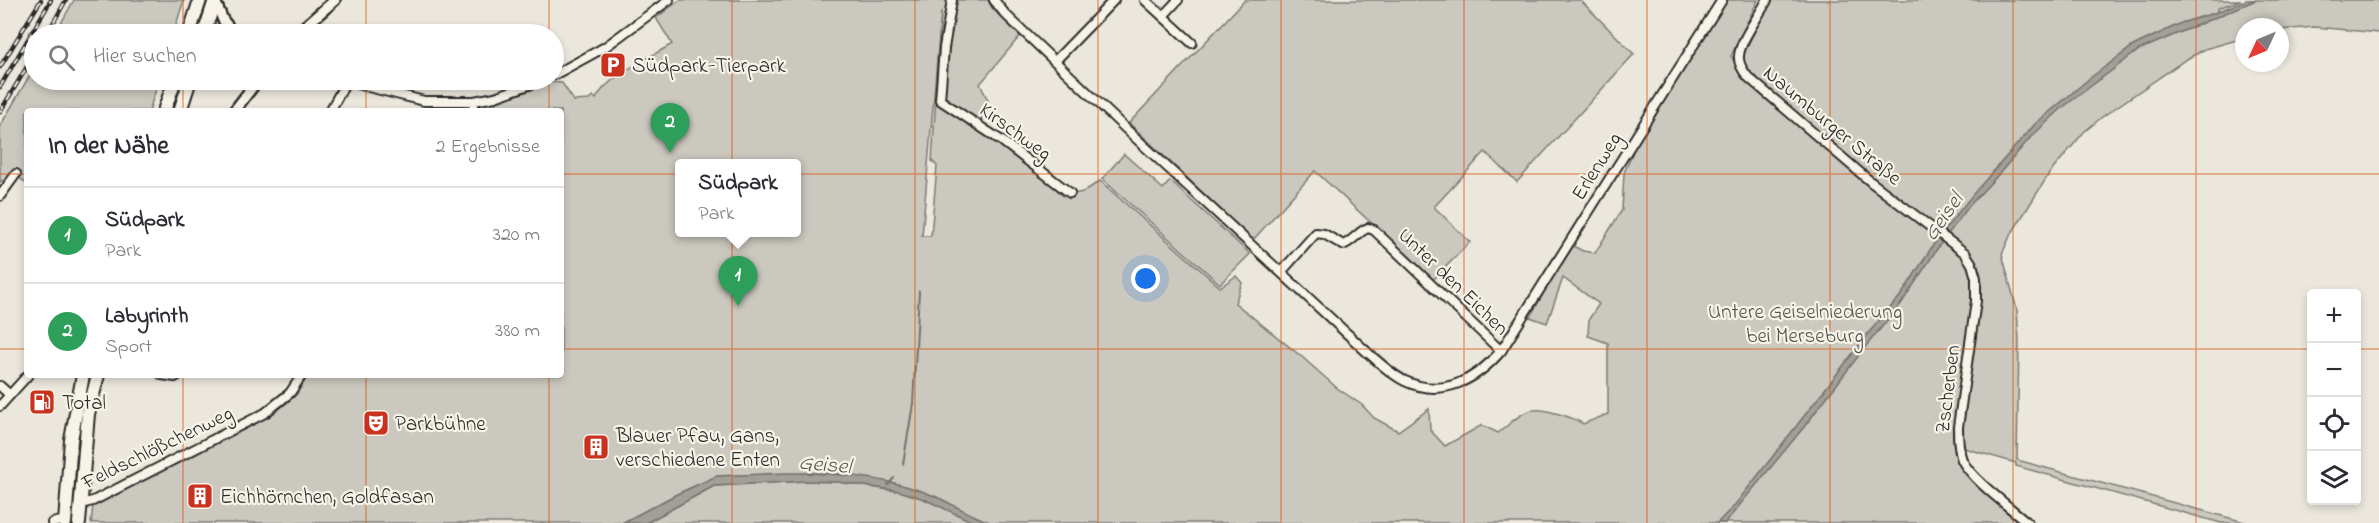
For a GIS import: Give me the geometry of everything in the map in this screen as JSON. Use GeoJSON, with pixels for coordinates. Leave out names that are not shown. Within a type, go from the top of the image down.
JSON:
{"type":"FeatureCollection","features":[{"type":"Feature","properties":{"kind":"main road"},"geometry":{"type":"LineString","coordinates":[[192,24],[200,0]]}},
{"type":"Feature","properties":{"kind":"main road"},"geometry":{"type":"LineString","coordinates":[[207,24],[215,0]]}},
{"type":"Feature","properties":{"kind":"main road"},"geometry":{"type":"LineString","coordinates":[[165,108],[171,90]]}},
{"type":"Feature","properties":{"kind":"main road"},"geometry":{"type":"LineString","coordinates":[[181,108],[187,90]]}},
{"type":"Feature","properties":{"kind":"main road"},"geometry":{"type":"LineString","coordinates":[[65,521],[71,440],[82,378]]}},
{"type":"Feature","properties":{"kind":"main road"},"geometry":{"type":"LineString","coordinates":[[79,523],[88,414],[97,378]]}},
{"type":"Feature","properties":{"kind":"street"},"geometry":{"type":"LineString","coordinates":[[215,0],[226,24]]}},
{"type":"Feature","properties":{"kind":"street"},"geometry":{"type":"LineString","coordinates":[[307,24],[335,0]]}},
{"type":"Feature","properties":{"kind":"street"},"geometry":{"type":"LineString","coordinates":[[564,70],[605,47],[669,0]]}},
{"type":"Feature","properties":{"kind":"street","name":"Kirschweg"},"geometry":{"type":"LineString","coordinates":[[952,0],[944,48],[940,100],[1002,141],[1070,193]]}},
{"type":"Feature","properties":{"kind":"street","name":"Unter den Eichen"},"geometry":{"type":"LineString","coordinates":[[994,0],[1005,14],[1368,352],[1404,381],[1430,388],[1453,385],[1486,368],[1501,351],[1383,238],[1368,228],[1343,245],[1334,242],[1324,234],[1316,233],[1282,271]]}},
{"type":"Feature","properties":{"kind":"street"},"geometry":{"type":"LineString","coordinates":[[1055,61],[1114,0]]}},
{"type":"Feature","properties":{"kind":"street"},"geometry":{"type":"LineString","coordinates":[[1145,0],[1192,44]]}},
{"type":"Feature","properties":{"kind":"street"},"geometry":{"type":"LineString","coordinates":[[1163,16],[1178,0]]}},
{"type":"Feature","properties":{"kind":"street","name":"Erlenweg"},"geometry":{"type":"LineString","coordinates":[[1501,351],[1722,0]]}},
{"type":"Feature","properties":{"kind":"street","name":"Naumburger Straße"},"geometry":{"type":"LineString","coordinates":[[1767,0],[1739,56],[1741,67],[1748,77],[1836,153],[1950,240]]}},
{"type":"Feature","properties":{"kind":"street"},"geometry":{"type":"LineString","coordinates":[[236,108],[250,90]]}},
{"type":"Feature","properties":{"kind":"street"},"geometry":{"type":"LineString","coordinates":[[331,108],[340,90]]}},
{"type":"Feature","properties":{"kind":"street"},"geometry":{"type":"LineString","coordinates":[[380,90],[424,101],[474,101],[515,90]]}},
{"type":"Feature","properties":{"kind":"street"},"geometry":{"type":"LineString","coordinates":[[473,108],[474,101]]}},
{"type":"Feature","properties":{"kind":"street"},"geometry":{"type":"LineString","coordinates":[[0,196],[16,174]]}},
{"type":"Feature","properties":{"kind":"street","name":"Zscherben"},"geometry":{"type":"LineString","coordinates":[[1950,240],[1965,253],[1972,264],[1976,278],[1976,301],[1958,427],[1960,453],[1974,476],[2028,523]]}},
{"type":"Feature","properties":{"kind":"street"},"geometry":{"type":"LineString","coordinates":[[0,405],[24,378]]}},
{"type":"Feature","properties":{"kind":"street","name":"Feldschlößchenweg"},"geometry":{"type":"LineString","coordinates":[[80,504],[93,501],[266,413],[290,393],[300,378]]}},
{"type":"Feature","properties":{"kind":"street"},"geometry":{"type":"LineString","coordinates":[[0,386],[10,395]]}},
{"type":"Feature","properties":{"kind":"street"},"geometry":{"type":"LineString","coordinates":[[52,523],[65,521]]}},
{"type":"Feature","properties":{"kind":"green space"},"geometry":{"type":"Polygon","coordinates":[[[74,0],[184,0],[176,24],[61,24],[74,0]]]}},
{"type":"Feature","properties":{"kind":"green space","name":"Untere Geiselniederung bei Merseburg"},"geometry":{"type":"Polygon","coordinates":[[[680,0],[988,0],[992,8],[1020,36],[980,84],[988,100],[981,118],[984,130],[1031,162],[1063,196],[1083,192],[1100,181],[1220,287],[1236,276],[1242,283],[1235,303],[1337,388],[1362,405],[1374,418],[1398,431],[1429,409],[1430,430],[1445,446],[1482,425],[1498,433],[1520,416],[1534,410],[1559,414],[1583,424],[1608,414],[1608,343],[1588,336],[1589,319],[1599,304],[1563,278],[1547,323],[1530,317],[1571,245],[1583,251],[1595,253],[1622,210],[1624,173],[1634,149],[1726,0],[1758,0],[1731,56],[1738,68],[1744,64],[1743,50],[1772,0],[2241,0],[2218,8],[2219,14],[2251,0],[2379,0],[2379,33],[2315,27],[2289,29],[2289,18],[2235,18],[2235,41],[2205,49],[2185,60],[2084,132],[2049,174],[2010,236],[2002,254],[2017,310],[2019,340],[2017,460],[2248,523],[2221,523],[2016,466],[2016,463],[1957,446],[1963,467],[1982,488],[2023,523],[646,523],[714,486],[806,481],[838,482],[896,491],[900,486],[840,474],[814,473],[717,476],[622,523],[91,523],[93,505],[278,410],[297,394],[306,378],[564,378],[564,108],[479,108],[481,103],[525,90],[564,90],[564,86],[574,101],[589,100],[593,96],[596,99],[609,83],[641,61],[672,44],[656,18],[680,0]],[[941,12],[922,236],[931,236],[937,166],[932,161],[941,12]]]}},
{"type":"Feature","properties":{"kind":"green space"},"geometry":{"type":"Polygon","coordinates":[[[1245,0],[1580,0],[1634,54],[1517,182],[1485,152],[1434,207],[1470,242],[1433,280],[1315,171],[1253,240],[1129,123],[1245,0]]]}},
{"type":"Feature","properties":{"kind":"green space"},"geometry":{"type":"Polygon","coordinates":[[[24,85],[24,90],[156,90],[150,108],[24,108],[24,182],[16,174],[0,182],[0,126],[24,85]]]}},
{"type":"Feature","properties":{"kind":"green space"},"geometry":{"type":"Polygon","coordinates":[[[1124,154],[1163,189],[1170,181],[1250,254],[1220,284],[1102,179],[1124,154]]]}},
{"type":"Feature","properties":{"kind":"shaded area"},"geometry":{"type":"Polygon","coordinates":[[[2246,0],[2256,0],[2139,50],[2062,108],[2031,137],[1970,205],[1939,246],[1901,304],[1804,427],[1725,523],[1717,523],[1734,506],[1871,330],[1902,294],[1937,239],[2035,124],[2133,46],[2181,23],[2246,0]]]}},
{"type":"Feature","properties":{"kind":"shaded area"},"geometry":{"type":"Polygon","coordinates":[[[787,473],[844,475],[883,480],[937,497],[992,523],[975,523],[924,499],[899,491],[838,482],[806,481],[714,486],[646,523],[622,523],[717,476],[787,473]]]}},
{"type":"Feature","properties":{"kind":"waterway"},"geometry":{"type":"LineString","coordinates":[[903,464],[913,404],[919,291]]}},
{"type":"Feature","properties":{"kind":"waterway"},"geometry":{"type":"LineString","coordinates":[[888,485],[894,478]]}},
{"type":"Feature","properties":{"kind":"railway"},"geometry":{"type":"LineString","coordinates":[[26,24],[41,0]]}},
{"type":"Feature","properties":{"kind":"railway"},"geometry":{"type":"LineString","coordinates":[[37,24],[51,0]]}},
{"type":"Feature","properties":{"kind":"railway"},"geometry":{"type":"LineString","coordinates":[[53,24],[66,0]]}},
{"type":"Feature","properties":{"kind":"railway"},"geometry":{"type":"LineString","coordinates":[[0,67],[24,28]]}},
{"type":"Feature","properties":{"kind":"railway"},"geometry":{"type":"LineString","coordinates":[[0,87],[24,46]]}},
{"type":"Feature","properties":{"kind":"railway"},"geometry":{"type":"LineString","coordinates":[[0,112],[24,72]]}},
{"type":"Feature","properties":{"kind":"place","name":"Südpark-Tierpark"},"geometry":{"type":"Point","coordinates":[613,65]}},
{"type":"Feature","properties":{"kind":"place","name":"Labyrinth"},"geometry":{"type":"Point","coordinates":[670,153]}},
{"type":"Feature","properties":{"kind":"place","name":"Südpark"},"geometry":{"type":"Point","coordinates":[738,306]}},
{"type":"Feature","properties":{"kind":"place","name":"Total"},"geometry":{"type":"Point","coordinates":[42,402]}},
{"type":"Feature","properties":{"kind":"place","name":"Parkbühne"},"geometry":{"type":"Point","coordinates":[376,423]}},
{"type":"Feature","properties":{"kind":"place","name":"Blauer Pfau, Gans, verschiedene Enten"},"geometry":{"type":"Point","coordinates":[596,447]}},
{"type":"Feature","properties":{"kind":"place","name":"Eichhörnchen, Goldfasan"},"geometry":{"type":"Point","coordinates":[200,496]}},
{"type":"Feature","properties":{"kind":"water label","name":"Geisel"},"geometry":{"type":"Point","coordinates":[1942,216]}},
{"type":"Feature","properties":{"kind":"water label","name":"Geisel"},"geometry":{"type":"Point","coordinates":[825,463]}}]}
